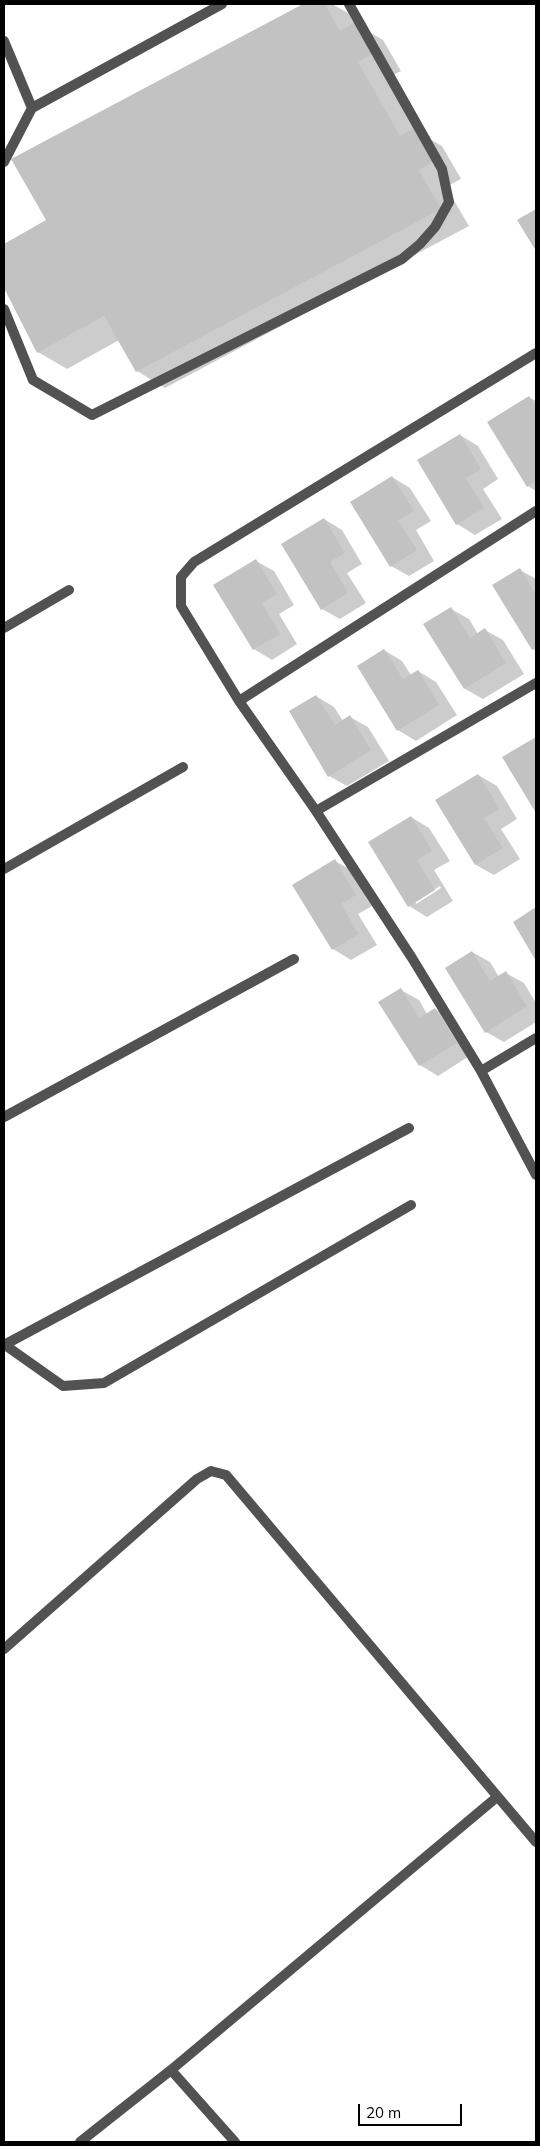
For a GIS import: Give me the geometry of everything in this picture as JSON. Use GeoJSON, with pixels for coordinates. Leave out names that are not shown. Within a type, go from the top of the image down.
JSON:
{"type":"FeatureCollection","features":[{"type":"Feature","properties":{"kind":"street"},"geometry":{"type":"LineString","coordinates":[[4,162],[32,108],[222,4]]}},
{"type":"Feature","properties":{"kind":"street"},"geometry":{"type":"LineString","coordinates":[[4,309],[33,380],[92,415],[402,259],[420,244],[435,227],[449,202],[442,169],[349,4]]}},
{"type":"Feature","properties":{"kind":"street"},"geometry":{"type":"LineString","coordinates":[[4,41],[32,108]]}},
{"type":"Feature","properties":{"kind":"street"},"geometry":{"type":"LineString","coordinates":[[536,353],[194,562],[181,577],[180,606],[239,702],[316,811],[412,958],[481,1071],[536,1175]]}},
{"type":"Feature","properties":{"kind":"street"},"geometry":{"type":"LineString","coordinates":[[239,702],[536,511]]}},
{"type":"Feature","properties":{"kind":"street"},"geometry":{"type":"LineString","coordinates":[[4,628],[69,590]]}},
{"type":"Feature","properties":{"kind":"street"},"geometry":{"type":"LineString","coordinates":[[316,811],[536,683]]}},
{"type":"Feature","properties":{"kind":"street"},"geometry":{"type":"LineString","coordinates":[[4,870],[183,768]]}},
{"type":"Feature","properties":{"kind":"street"},"geometry":{"type":"LineString","coordinates":[[4,1117],[294,959]]}},
{"type":"Feature","properties":{"kind":"street"},"geometry":{"type":"LineString","coordinates":[[481,1071],[536,1038]]}},
{"type":"Feature","properties":{"kind":"street"},"geometry":{"type":"LineString","coordinates":[[409,1128],[4,1345],[63,1386],[104,1384],[411,1205]]}},
{"type":"Feature","properties":{"kind":"street"},"geometry":{"type":"LineString","coordinates":[[4,1649],[197,1479],[211,1471],[226,1475],[536,1842]]}},
{"type":"Feature","properties":{"kind":"street"},"geometry":{"type":"LineString","coordinates":[[80,2142],[171,2070],[497,1797]]}},
{"type":"Feature","properties":{"kind":"street"},"geometry":{"type":"LineString","coordinates":[[171,2070],[235,2142]]}},
{"type":"Feature","properties":{"kind":"building"},"geometry":{"type":"Polygon","coordinates":[[[303,4],[325,4],[340,31],[355,22],[373,54],[358,62],[400,136],[414,128],[433,162],[419,170],[441,209],[136,372],[104,316],[37,353],[4,288],[4,244],[46,220],[11,159],[303,4]]]}},
{"type":"Feature","properties":{"kind":"building"},"geometry":{"type":"Polygon","coordinates":[[[536,209],[536,251],[517,220],[536,209]]]}},
{"type":"Feature","properties":{"kind":"building"},"geometry":{"type":"Polygon","coordinates":[[[529,396],[536,407],[536,481],[527,487],[487,422],[529,396]]]}},
{"type":"Feature","properties":{"kind":"building"},"geometry":{"type":"Polygon","coordinates":[[[460,434],[481,469],[466,478],[484,508],[456,525],[417,460],[460,434]]]}},
{"type":"Feature","properties":{"kind":"building"},"geometry":{"type":"Polygon","coordinates":[[[392,476],[414,511],[398,520],[417,550],[390,567],[350,502],[392,476]]]}},
{"type":"Feature","properties":{"kind":"building"},"geometry":{"type":"Polygon","coordinates":[[[324,518],[345,553],[330,562],[348,593],[321,610],[281,544],[324,518]]]}},
{"type":"Feature","properties":{"kind":"building"},"geometry":{"type":"Polygon","coordinates":[[[256,559],[277,594],[262,603],[280,634],[253,650],[213,585],[256,559]]]}},
{"type":"Feature","properties":{"kind":"building"},"geometry":{"type":"Polygon","coordinates":[[[520,568],[536,595],[536,647],[532,650],[492,585],[520,568]]]}},
{"type":"Feature","properties":{"kind":"building"},"geometry":{"type":"Polygon","coordinates":[[[451,607],[470,638],[485,628],[506,663],[464,689],[423,624],[451,607]]]}},
{"type":"Feature","properties":{"kind":"building"},"geometry":{"type":"Polygon","coordinates":[[[384,649],[403,679],[418,670],[439,705],[397,731],[357,666],[384,649]]]}},
{"type":"Feature","properties":{"kind":"building"},"geometry":{"type":"Polygon","coordinates":[[[316,695],[335,725],[350,715],[371,750],[328,777],[289,711],[316,695]]]}},
{"type":"Feature","properties":{"kind":"building"},"geometry":{"type":"Polygon","coordinates":[[[536,737],[536,813],[502,757],[536,737]]]}},
{"type":"Feature","properties":{"kind":"building"},"geometry":{"type":"Polygon","coordinates":[[[478,774],[500,809],[484,818],[503,848],[475,865],[435,800],[478,774]]]}},
{"type":"Feature","properties":{"kind":"building"},"geometry":{"type":"Polygon","coordinates":[[[411,816],[432,851],[417,860],[435,890],[408,907],[368,842],[411,816]]]}},
{"type":"Feature","properties":{"kind":"building"},"geometry":{"type":"Polygon","coordinates":[[[335,859],[356,895],[341,904],[359,934],[332,950],[292,885],[335,859]]]}},
{"type":"Feature","properties":{"kind":"building"},"geometry":{"type":"Polygon","coordinates":[[[536,907],[536,961],[513,922],[536,907]]]}},
{"type":"Feature","properties":{"kind":"building"},"geometry":{"type":"Polygon","coordinates":[[[472,951],[490,981],[506,971],[527,1006],[485,1033],[445,968],[472,951]]]}},
{"type":"Feature","properties":{"kind":"building"},"geometry":{"type":"Polygon","coordinates":[[[401,988],[419,1018],[435,1008],[457,1043],[419,1066],[378,1002],[401,988]]]}}]}
